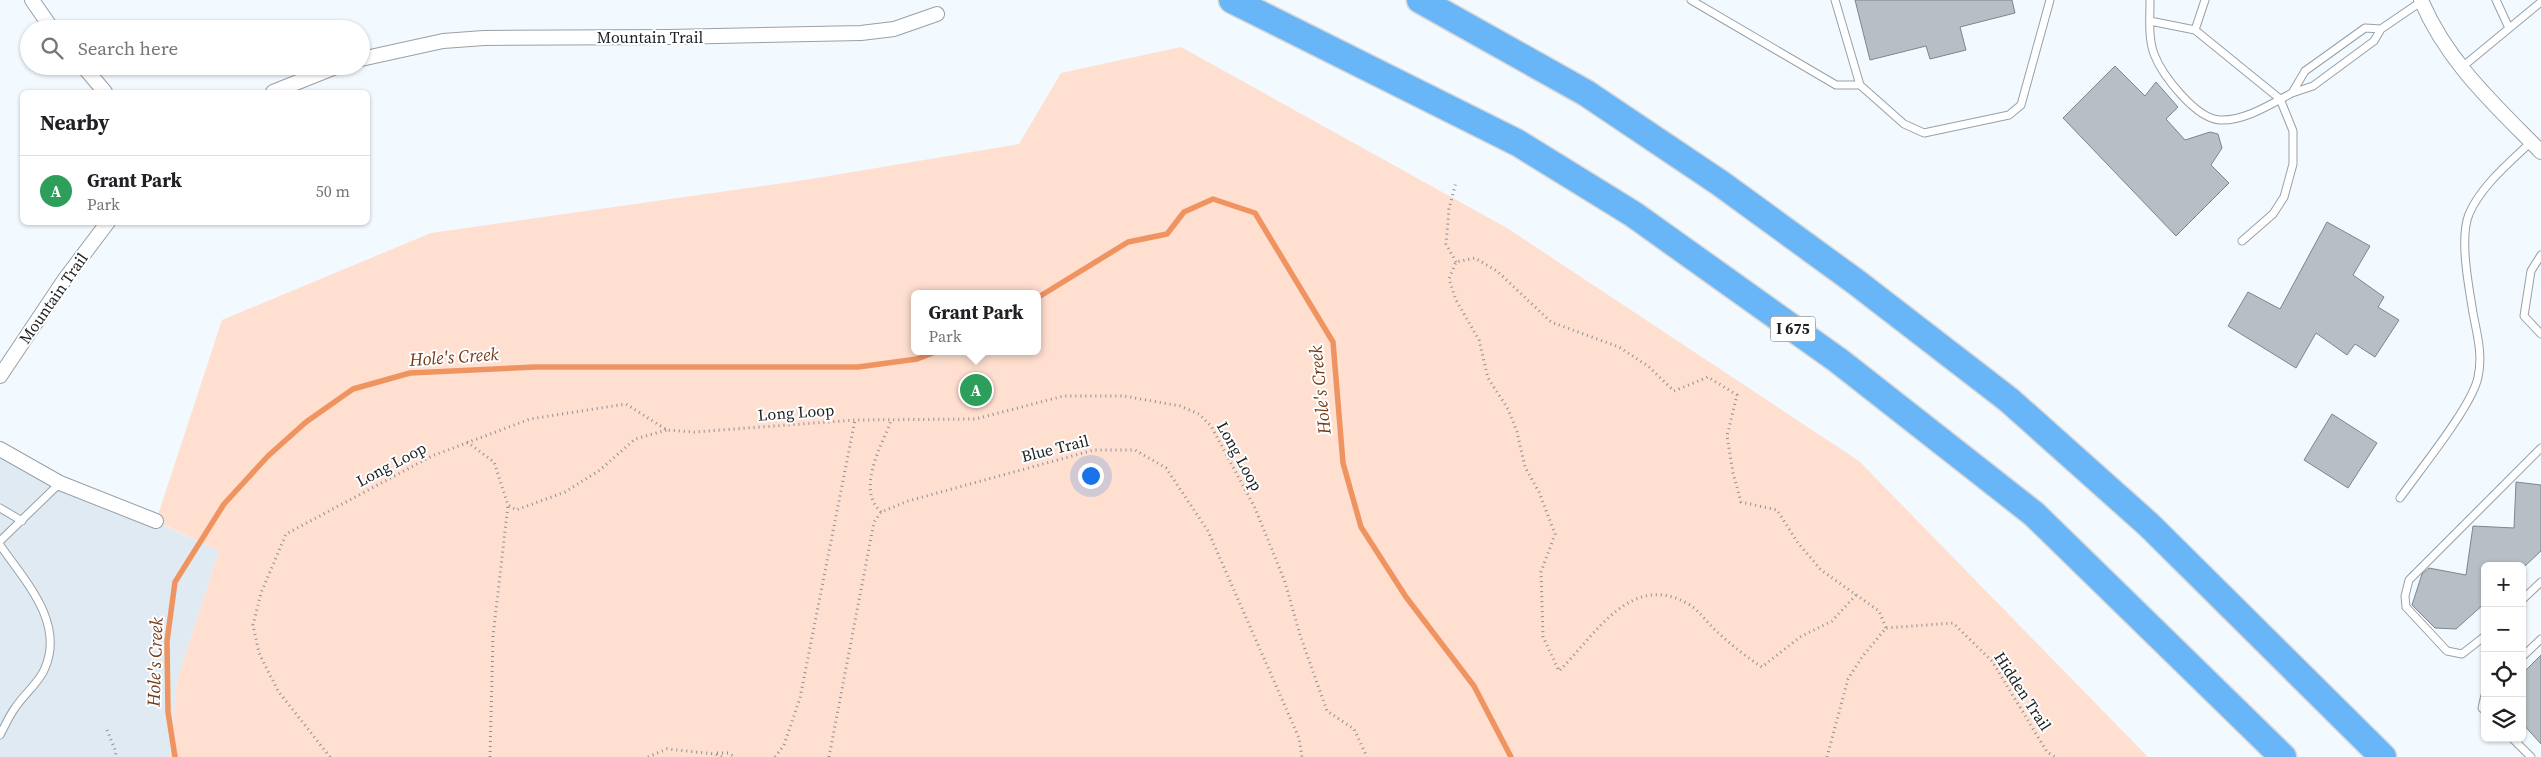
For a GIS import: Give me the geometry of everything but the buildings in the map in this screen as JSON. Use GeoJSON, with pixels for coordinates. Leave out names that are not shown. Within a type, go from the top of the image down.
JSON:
{"type":"FeatureCollection","features":[{"type":"Feature","properties":{"kind":"highway","name":"I 675"},"geometry":{"type":"LineString","coordinates":[[1232,0],[1518,143],[1633,214],[1832,356],[2034,514],[2283,757]]}},
{"type":"Feature","properties":{"kind":"highway"},"geometry":{"type":"LineString","coordinates":[[1420,0],[1586,93],[1720,183],[1856,282],[2009,400],[2149,525],[2383,757]]}},
{"type":"Feature","properties":{"kind":"street"},"geometry":{"type":"LineString","coordinates":[[32,0],[46,20]]}},
{"type":"Feature","properties":{"kind":"street"},"geometry":{"type":"LineString","coordinates":[[2422,1],[2436,32],[2461,68],[2536,147]]}},
{"type":"Feature","properties":{"kind":"street","name":"Mountain Trail"},"geometry":{"type":"LineString","coordinates":[[370,57],[443,41],[484,38],[679,37],[861,33],[894,29],[937,14]]}},
{"type":"Feature","properties":{"kind":"street"},"geometry":{"type":"LineString","coordinates":[[91,75],[103,90]]}},
{"type":"Feature","properties":{"kind":"street"},"geometry":{"type":"LineString","coordinates":[[278,90],[316,75]]}},
{"type":"Feature","properties":{"kind":"street","name":"Mountain Trail"},"geometry":{"type":"LineString","coordinates":[[0,376],[65,279],[106,225]]}},
{"type":"Feature","properties":{"kind":"street"},"geometry":{"type":"LineString","coordinates":[[0,449],[60,483],[156,521]]}},
{"type":"Feature","properties":{"kind":"lane"},"geometry":{"type":"LineString","coordinates":[[1691,0],[1836,85],[1860,85]]}},
{"type":"Feature","properties":{"kind":"lane"},"geometry":{"type":"LineString","coordinates":[[1835,0],[1860,85],[1904,124],[1924,133],[2009,115],[2021,105],[2050,0]]}},
{"type":"Feature","properties":{"kind":"lane"},"geometry":{"type":"LineString","coordinates":[[2150,0],[2150,21],[2154,52],[2165,76],[2196,109],[2208,117],[2220,120],[2246,115],[2292,93],[2313,86],[2374,41],[2381,29],[2422,1]]}},
{"type":"Feature","properties":{"kind":"lane"},"geometry":{"type":"LineString","coordinates":[[2195,30],[2205,0]]}},
{"type":"Feature","properties":{"kind":"lane"},"geometry":{"type":"LineString","coordinates":[[2496,0],[2510,28]]}},
{"type":"Feature","properties":{"kind":"lane"},"geometry":{"type":"LineString","coordinates":[[2461,68],[2541,2]]}},
{"type":"Feature","properties":{"kind":"lane"},"geometry":{"type":"LineString","coordinates":[[2150,21],[2195,30],[2280,99],[2293,131],[2292,164],[2284,197],[2273,214],[2242,241]]}},
{"type":"Feature","properties":{"kind":"lane"},"geometry":{"type":"LineString","coordinates":[[2292,93],[2305,71],[2365,28],[2381,29]]}},
{"type":"Feature","properties":{"kind":"lane"},"geometry":{"type":"LineString","coordinates":[[2400,498],[2465,405],[2478,379],[2481,360],[2469,278],[2466,230],[2469,214],[2502,170],[2536,147]]}},
{"type":"Feature","properties":{"kind":"lane"},"geometry":{"type":"LineString","coordinates":[[2541,255],[2531,271],[2524,316],[2541,334]]}},
{"type":"Feature","properties":{"kind":"lane"},"geometry":{"type":"LineString","coordinates":[[2481,639],[2462,654],[2446,651],[2406,607],[2405,596],[2409,580],[2541,448]]}},
{"type":"Feature","properties":{"kind":"lane"},"geometry":{"type":"LineString","coordinates":[[0,541],[60,483]]}},
{"type":"Feature","properties":{"kind":"lane"},"geometry":{"type":"LineString","coordinates":[[0,508],[22,521]]}},
{"type":"Feature","properties":{"kind":"lane"},"geometry":{"type":"LineString","coordinates":[[0,545],[34,592],[44,610],[50,640],[45,669],[14,709],[0,734]]}},
{"type":"Feature","properties":{"kind":"lane"},"geometry":{"type":"LineString","coordinates":[[2526,596],[2541,582]]}},
{"type":"Feature","properties":{"kind":"lane"},"geometry":{"type":"LineString","coordinates":[[2526,654],[2541,639]]}},
{"type":"Feature","properties":{"kind":"lane"},"geometry":{"type":"LineString","coordinates":[[2516,742],[2531,757]]}},
{"type":"Feature","properties":{"kind":"path"},"geometry":{"type":"LineString","coordinates":[[1456,182],[1450,209],[1446,244],[1456,262]]}},
{"type":"Feature","properties":{"kind":"path"},"geometry":{"type":"LineString","coordinates":[[1456,262],[1475,258],[1497,271],[1551,322],[1619,347],[1648,366],[1674,391],[1708,377],[1738,395],[1727,436],[1733,473],[1741,502],[1777,510],[1798,544],[1822,570],[1879,611],[1886,628],[1862,657],[1848,679],[1827,757]]}},
{"type":"Feature","properties":{"kind":"path"},"geometry":{"type":"LineString","coordinates":[[1456,262],[1449,278],[1456,300],[1479,340],[1488,378],[1508,409],[1517,432],[1524,468],[1539,492],[1555,534],[1541,572],[1543,637],[1559,671],[1581,650],[1604,620],[1626,603],[1660,593],[1690,604],[1739,651],[1762,667],[1800,637],[1832,621],[1856,595]]}},
{"type":"Feature","properties":{"kind":"path","name":"Long Loop"},"geometry":{"type":"LineString","coordinates":[[330,757],[278,691],[259,653],[253,625],[261,593],[286,534],[432,456],[530,419],[626,404],[667,430],[694,432],[854,420],[975,419],[1064,396],[1124,396],[1180,406],[1199,414],[1211,426],[1255,508],[1285,582],[1300,636],[1327,711],[1354,729],[1367,757]]}},
{"type":"Feature","properties":{"kind":"path"},"geometry":{"type":"LineString","coordinates":[[775,757],[784,745],[800,698],[854,420]]}},
{"type":"Feature","properties":{"kind":"path"},"geometry":{"type":"LineString","coordinates":[[829,757],[874,522],[881,512],[873,505],[869,487],[891,421]]}},
{"type":"Feature","properties":{"kind":"path"},"geometry":{"type":"LineString","coordinates":[[508,505],[516,510],[565,492],[600,470],[635,439],[667,430]]}},
{"type":"Feature","properties":{"kind":"path"},"geometry":{"type":"LineString","coordinates":[[467,442],[494,462],[508,505],[493,636],[490,757]]}},
{"type":"Feature","properties":{"kind":"path","name":"Blue Trail"},"geometry":{"type":"LineString","coordinates":[[881,512],[908,500],[1094,450],[1135,450],[1166,468],[1208,531],[1298,738],[1302,757]]}},
{"type":"Feature","properties":{"kind":"path","name":"Hidden Trail"},"geometry":{"type":"LineString","coordinates":[[1886,628],[1953,623],[1992,661],[2047,752],[2055,757]]}},
{"type":"Feature","properties":{"kind":"path"},"geometry":{"type":"LineString","coordinates":[[107,730],[116,752],[115,757]]}},
{"type":"Feature","properties":{"kind":"path"},"geometry":{"type":"LineString","coordinates":[[648,757],[667,749],[716,754],[728,753],[735,757]]}},
{"type":"Feature","properties":{"kind":"path"},"geometry":{"type":"LineString","coordinates":[[716,754],[722,757]]}},
{"type":"Feature","properties":{"kind":"shaded area"},"geometry":{"type":"Polygon","coordinates":[[[1181,47],[1507,228],[1859,461],[2148,757],[170,757],[177,681],[219,551],[156,521],[222,320],[431,233],[805,180],[1019,144],[1061,73],[1181,47]]]}},
{"type":"Feature","properties":{"kind":"shaded area"},"geometry":{"type":"Polygon","coordinates":[[[0,449],[219,551],[177,681],[170,757],[0,757],[0,449]]]}},
{"type":"Feature","properties":{"kind":"waterway","name":"Hole's Creek"},"geometry":{"type":"LineString","coordinates":[[1041,296],[1128,242],[1167,234],[1184,212],[1213,199],[1255,213],[1333,342],[1343,463],[1361,527],[1406,597],[1474,686],[1511,757]]}},
{"type":"Feature","properties":{"kind":"waterway","name":"Hole's Creek"},"geometry":{"type":"LineString","coordinates":[[175,757],[168,712],[167,641],[175,582],[224,504],[268,456],[306,422],[353,389],[410,373],[535,367],[858,367],[917,359],[928,355]]}},
{"type":"Feature","properties":{"kind":"place","name":"Grant Park"},"geometry":{"type":"Point","coordinates":[976,390]}}]}
